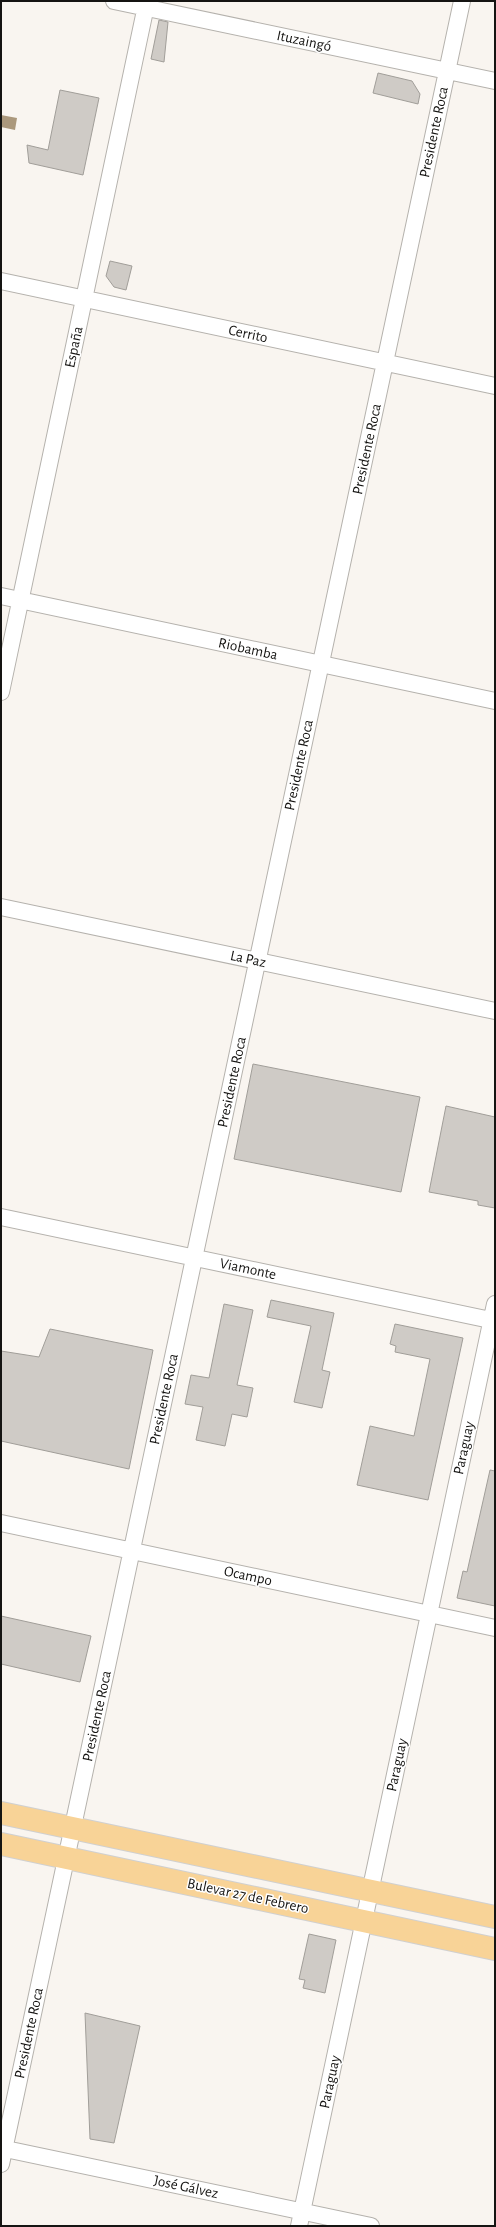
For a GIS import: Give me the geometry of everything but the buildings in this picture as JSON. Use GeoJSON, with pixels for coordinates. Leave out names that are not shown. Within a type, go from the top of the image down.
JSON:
{"type":"FeatureCollection","features":[{"type":"Feature","properties":{"kind":"main road","name":"Bulevar 27 de Febrero"},"geometry":{"type":"LineString","coordinates":[[1,1813],[495,1917]]}},
{"type":"Feature","properties":{"kind":"main road","name":"Bulevar 27 de Febrero"},"geometry":{"type":"LineString","coordinates":[[1,1844],[495,1949]]}},
{"type":"Feature","properties":{"kind":"street","name":"Ituzaingó"},"geometry":{"type":"LineString","coordinates":[[114,1],[146,4],[495,81]]}},
{"type":"Feature","properties":{"kind":"street","name":"Presidente Roca"},"geometry":{"type":"LineString","coordinates":[[2,2154],[73,1828],[462,1]]}},
{"type":"Feature","properties":{"kind":"street","name":"España"},"geometry":{"type":"LineString","coordinates":[[1,692],[146,4]]}},
{"type":"Feature","properties":{"kind":"street","name":"Cerrito"},"geometry":{"type":"LineString","coordinates":[[1,281],[495,386]]}},
{"type":"Feature","properties":{"kind":"street","name":"Riobamba"},"geometry":{"type":"LineString","coordinates":[[1,596],[495,701]]}},
{"type":"Feature","properties":{"kind":"street","name":"La Paz"},"geometry":{"type":"LineString","coordinates":[[1,907],[495,1011]]}},
{"type":"Feature","properties":{"kind":"street","name":"Viamonte"},"geometry":{"type":"LineString","coordinates":[[1,1217],[493,1321]]}},
{"type":"Feature","properties":{"kind":"street","name":"Paraguay"},"geometry":{"type":"LineString","coordinates":[[300,2219],[493,1321],[495,1304]]}},
{"type":"Feature","properties":{"kind":"street","name":"Ocampo"},"geometry":{"type":"LineString","coordinates":[[1,1523],[495,1628]]}},
{"type":"Feature","properties":{"kind":"street","name":"José Gálvez"},"geometry":{"type":"LineString","coordinates":[[2,2154],[300,2219],[371,2226]]}},
{"type":"Feature","properties":{"kind":"shaded area"},"geometry":{"type":"Polygon","coordinates":[[[1,115],[17,118],[15,130],[1,127],[1,115]]]}}]}
